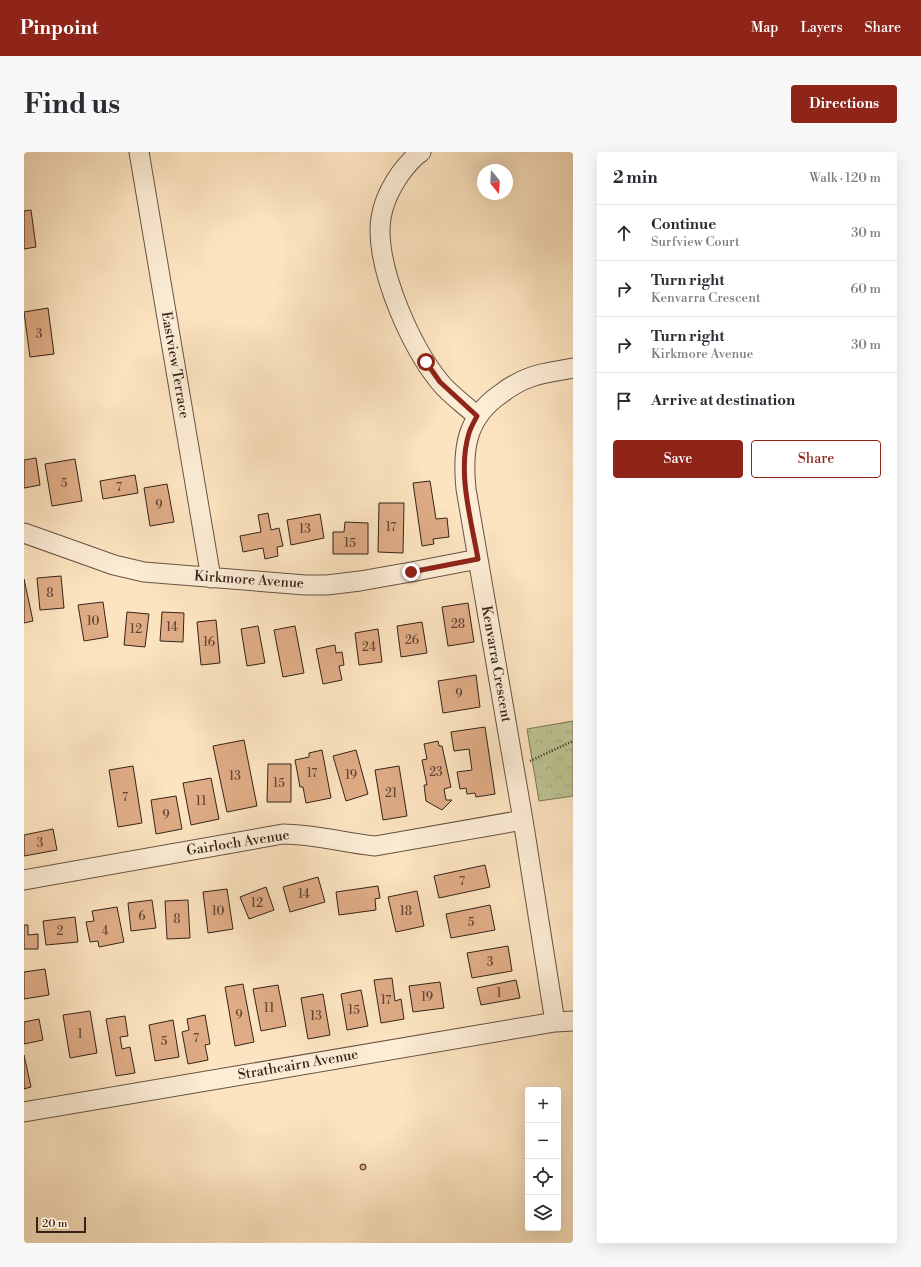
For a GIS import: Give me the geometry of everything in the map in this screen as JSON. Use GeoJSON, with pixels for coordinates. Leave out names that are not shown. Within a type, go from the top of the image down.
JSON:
{"type":"FeatureCollection","features":[{"type":"Feature","properties":{"kind":"street","name":"Eastview Terrace"},"geometry":{"type":"LineString","coordinates":[[139,152],[212,578]]}},
{"type":"Feature","properties":{"kind":"street"},"geometry":{"type":"LineString","coordinates":[[421,152],[404,168],[394,182],[384,204],[380,230],[382,252],[387,276],[404,321],[426,362],[440,382],[477,416]]}},
{"type":"Feature","properties":{"kind":"street","name":"Kenvarra Crescent"},"geometry":{"type":"LineString","coordinates":[[564,1021],[523,820],[466,490],[464,470],[465,451],[469,432],[477,416],[485,406],[513,385],[532,376],[573,368]]}},
{"type":"Feature","properties":{"kind":"street","name":"Kirkmore Avenue"},"geometry":{"type":"LineString","coordinates":[[24,533],[114,565],[144,572],[306,585],[327,585],[411,572],[478,559]]}},
{"type":"Feature","properties":{"kind":"street","name":"Gairloch Avenue"},"geometry":{"type":"LineString","coordinates":[[24,880],[283,834],[301,834],[375,846],[523,820]]}},
{"type":"Feature","properties":{"kind":"street","name":"Strathcairn Avenue"},"geometry":{"type":"LineString","coordinates":[[24,1112],[564,1021]]}},
{"type":"Feature","properties":{"kind":"path"},"geometry":{"type":"LineString","coordinates":[[514,768],[573,741]]}},
{"type":"Feature","properties":{"kind":"green space"},"geometry":{"type":"Polygon","coordinates":[[[573,721],[573,796],[539,801],[527,729],[573,721]]]}},
{"type":"Feature","properties":{"kind":"building"},"geometry":{"type":"Polygon","coordinates":[[[31,210],[36,247],[24,249],[24,211],[31,210]]]}},
{"type":"Feature","properties":{"kind":"building"},"geometry":{"type":"Polygon","coordinates":[[[48,308],[54,354],[30,357],[24,312],[48,308]]]}},
{"type":"Feature","properties":{"kind":"building"},"geometry":{"type":"Polygon","coordinates":[[[36,458],[40,485],[24,488],[24,460],[36,458]]]}},
{"type":"Feature","properties":{"kind":"building"},"geometry":{"type":"Polygon","coordinates":[[[75,459],[82,501],[52,506],[45,464],[75,459]]]}},
{"type":"Feature","properties":{"kind":"building"},"geometry":{"type":"Polygon","coordinates":[[[135,475],[138,493],[103,499],[100,481],[135,475]]]}},
{"type":"Feature","properties":{"kind":"building"},"geometry":{"type":"Polygon","coordinates":[[[430,481],[436,519],[447,518],[449,537],[433,539],[434,544],[422,546],[413,483],[430,481]]]}},
{"type":"Feature","properties":{"kind":"building"},"geometry":{"type":"Polygon","coordinates":[[[167,484],[174,522],[150,526],[144,488],[167,484]]]}},
{"type":"Feature","properties":{"kind":"building"},"geometry":{"type":"Polygon","coordinates":[[[379,503],[404,503],[403,553],[378,552],[379,503]]]}},
{"type":"Feature","properties":{"kind":"building"},"geometry":{"type":"Polygon","coordinates":[[[268,513],[271,530],[279,528],[283,546],[277,547],[278,556],[265,559],[263,548],[243,552],[240,536],[261,532],[258,515],[268,513]]]}},
{"type":"Feature","properties":{"kind":"building"},"geometry":{"type":"Polygon","coordinates":[[[320,514],[324,538],[291,545],[287,520],[320,514]]]}},
{"type":"Feature","properties":{"kind":"building"},"geometry":{"type":"Polygon","coordinates":[[[345,522],[368,523],[368,554],[333,554],[333,532],[344,532],[345,522]]]}},
{"type":"Feature","properties":{"kind":"building"},"geometry":{"type":"Polygon","coordinates":[[[61,576],[64,608],[40,610],[37,578],[61,576]]]}},
{"type":"Feature","properties":{"kind":"building"},"geometry":{"type":"Polygon","coordinates":[[[24,579],[33,621],[24,623],[24,579]]]}},
{"type":"Feature","properties":{"kind":"building"},"geometry":{"type":"Polygon","coordinates":[[[103,602],[108,637],[84,641],[78,605],[103,602]]]}},
{"type":"Feature","properties":{"kind":"building"},"geometry":{"type":"Polygon","coordinates":[[[468,603],[474,642],[448,646],[442,607],[468,603]]]}},
{"type":"Feature","properties":{"kind":"building"},"geometry":{"type":"Polygon","coordinates":[[[127,612],[149,614],[145,647],[124,645],[127,612]]]}},
{"type":"Feature","properties":{"kind":"building"},"geometry":{"type":"Polygon","coordinates":[[[162,612],[184,613],[183,642],[160,641],[162,612]]]}},
{"type":"Feature","properties":{"kind":"building"},"geometry":{"type":"Polygon","coordinates":[[[216,620],[220,663],[201,665],[197,622],[216,620]]]}},
{"type":"Feature","properties":{"kind":"building"},"geometry":{"type":"Polygon","coordinates":[[[422,622],[427,653],[401,657],[397,626],[422,622]]]}},
{"type":"Feature","properties":{"kind":"building"},"geometry":{"type":"Polygon","coordinates":[[[258,626],[265,663],[247,666],[241,629],[258,626]]]}},
{"type":"Feature","properties":{"kind":"building"},"geometry":{"type":"Polygon","coordinates":[[[295,626],[304,673],[283,677],[274,630],[295,626]]]}},
{"type":"Feature","properties":{"kind":"building"},"geometry":{"type":"Polygon","coordinates":[[[378,629],[382,662],[359,665],[355,633],[378,629]]]}},
{"type":"Feature","properties":{"kind":"building"},"geometry":{"type":"Polygon","coordinates":[[[335,645],[336,653],[342,652],[344,665],[339,666],[342,680],[323,684],[316,649],[335,645]]]}},
{"type":"Feature","properties":{"kind":"building"},"geometry":{"type":"Polygon","coordinates":[[[476,675],[480,707],[443,713],[438,681],[476,675]]]}},
{"type":"Feature","properties":{"kind":"building"},"geometry":{"type":"Polygon","coordinates":[[[485,727],[495,794],[476,797],[475,793],[467,794],[466,788],[460,789],[457,772],[472,770],[469,749],[454,751],[451,732],[485,727]]]}},
{"type":"Feature","properties":{"kind":"building"},"geometry":{"type":"Polygon","coordinates":[[[244,740],[257,806],[227,812],[213,746],[244,740]]]}},
{"type":"Feature","properties":{"kind":"building"},"geometry":{"type":"Polygon","coordinates":[[[438,741],[439,746],[442,746],[451,787],[444,789],[446,800],[452,800],[442,810],[426,801],[424,785],[427,785],[422,760],[427,759],[424,744],[438,741]]]}},
{"type":"Feature","properties":{"kind":"building"},"geometry":{"type":"Polygon","coordinates":[[[322,750],[331,798],[306,803],[303,787],[300,787],[295,760],[309,757],[309,753],[322,750]]]}},
{"type":"Feature","properties":{"kind":"building"},"geometry":{"type":"Polygon","coordinates":[[[356,750],[368,794],[346,801],[333,756],[356,750]]]}},
{"type":"Feature","properties":{"kind":"building"},"geometry":{"type":"Polygon","coordinates":[[[268,764],[291,764],[291,802],[267,802],[268,764]]]}},
{"type":"Feature","properties":{"kind":"building"},"geometry":{"type":"Polygon","coordinates":[[[133,766],[142,823],[118,827],[109,770],[133,766]]]}},
{"type":"Feature","properties":{"kind":"building"},"geometry":{"type":"Polygon","coordinates":[[[399,766],[407,816],[383,820],[375,770],[399,766]]]}},
{"type":"Feature","properties":{"kind":"building"},"geometry":{"type":"Polygon","coordinates":[[[211,778],[219,819],[191,825],[183,783],[211,778]]]}},
{"type":"Feature","properties":{"kind":"building"},"geometry":{"type":"Polygon","coordinates":[[[176,796],[182,829],[156,834],[151,800],[176,796]]]}},
{"type":"Feature","properties":{"kind":"building"},"geometry":{"type":"Polygon","coordinates":[[[53,829],[57,850],[24,856],[24,835],[53,829]]]}},
{"type":"Feature","properties":{"kind":"building"},"geometry":{"type":"Polygon","coordinates":[[[485,865],[490,887],[439,898],[434,876],[485,865]]]}},
{"type":"Feature","properties":{"kind":"building"},"geometry":{"type":"Polygon","coordinates":[[[318,877],[325,902],[290,912],[283,887],[318,877]]]}},
{"type":"Feature","properties":{"kind":"building"},"geometry":{"type":"Polygon","coordinates":[[[378,886],[380,898],[375,899],[376,910],[339,915],[336,892],[378,886]]]}},
{"type":"Feature","properties":{"kind":"building"},"geometry":{"type":"Polygon","coordinates":[[[266,887],[274,910],[249,919],[240,897],[266,887]]]}},
{"type":"Feature","properties":{"kind":"building"},"geometry":{"type":"Polygon","coordinates":[[[227,889],[233,929],[208,933],[203,892],[227,889]]]}},
{"type":"Feature","properties":{"kind":"building"},"geometry":{"type":"Polygon","coordinates":[[[417,891],[424,926],[396,932],[388,897],[417,891]]]}},
{"type":"Feature","properties":{"kind":"building"},"geometry":{"type":"Polygon","coordinates":[[[152,900],[156,928],[131,931],[128,903],[152,900]]]}},
{"type":"Feature","properties":{"kind":"building"},"geometry":{"type":"Polygon","coordinates":[[[188,900],[190,938],[167,939],[165,901],[188,900]]]}},
{"type":"Feature","properties":{"kind":"building"},"geometry":{"type":"Polygon","coordinates":[[[490,905],[495,930],[451,938],[446,914],[490,905]]]}},
{"type":"Feature","properties":{"kind":"building"},"geometry":{"type":"Polygon","coordinates":[[[117,907],[124,942],[99,947],[98,941],[90,942],[86,922],[94,921],[92,911],[117,907]]]}},
{"type":"Feature","properties":{"kind":"building"},"geometry":{"type":"Polygon","coordinates":[[[75,917],[78,942],[46,945],[43,921],[75,917]]]}},
{"type":"Feature","properties":{"kind":"building"},"geometry":{"type":"Polygon","coordinates":[[[24,925],[28,925],[28,935],[38,934],[38,949],[24,949],[24,925]]]}},
{"type":"Feature","properties":{"kind":"building"},"geometry":{"type":"Polygon","coordinates":[[[508,946],[512,971],[472,978],[467,953],[508,946]]]}},
{"type":"Feature","properties":{"kind":"building"},"geometry":{"type":"Polygon","coordinates":[[[45,969],[49,995],[24,999],[24,972],[45,969]]]}},
{"type":"Feature","properties":{"kind":"building"},"geometry":{"type":"Polygon","coordinates":[[[392,978],[395,1001],[401,999],[404,1019],[381,1023],[374,980],[392,978]]]}},
{"type":"Feature","properties":{"kind":"building"},"geometry":{"type":"Polygon","coordinates":[[[516,980],[520,998],[481,1005],[477,988],[516,980]]]}},
{"type":"Feature","properties":{"kind":"building"},"geometry":{"type":"Polygon","coordinates":[[[440,982],[444,1008],[413,1012],[409,986],[440,982]]]}},
{"type":"Feature","properties":{"kind":"building"},"geometry":{"type":"Polygon","coordinates":[[[243,984],[254,1042],[235,1046],[225,987],[243,984]]]}},
{"type":"Feature","properties":{"kind":"building"},"geometry":{"type":"Polygon","coordinates":[[[278,985],[286,1026],[261,1031],[253,989],[278,985]]]}},
{"type":"Feature","properties":{"kind":"building"},"geometry":{"type":"Polygon","coordinates":[[[361,990],[368,1026],[347,1030],[341,994],[361,990]]]}},
{"type":"Feature","properties":{"kind":"building"},"geometry":{"type":"Polygon","coordinates":[[[323,994],[330,1035],[308,1039],[301,998],[323,994]]]}},
{"type":"Feature","properties":{"kind":"building"},"geometry":{"type":"Polygon","coordinates":[[[90,1011],[97,1053],[70,1058],[63,1015],[90,1011]]]}},
{"type":"Feature","properties":{"kind":"building"},"geometry":{"type":"Polygon","coordinates":[[[205,1015],[210,1044],[205,1045],[208,1060],[188,1064],[182,1032],[189,1030],[187,1019],[205,1015]]]}},
{"type":"Feature","properties":{"kind":"building"},"geometry":{"type":"Polygon","coordinates":[[[125,1016],[128,1036],[120,1037],[122,1049],[130,1047],[135,1073],[116,1076],[106,1019],[125,1016]]]}},
{"type":"Feature","properties":{"kind":"building"},"geometry":{"type":"Polygon","coordinates":[[[39,1019],[43,1040],[24,1044],[24,1022],[39,1019]]]}},
{"type":"Feature","properties":{"kind":"building"},"geometry":{"type":"Polygon","coordinates":[[[173,1020],[179,1057],[155,1061],[149,1025],[173,1020]]]}},
{"type":"Feature","properties":{"kind":"building"},"geometry":{"type":"Polygon","coordinates":[[[24,1055],[31,1087],[24,1089],[24,1055]]]}},
{"type":"Feature","properties":{"kind":"building"},"geometry":{"type":"Polygon","coordinates":[[[363,1164],[366,1167],[363,1170],[360,1167],[363,1164]]]}},
{"type":"Feature","properties":{"kind":"route"},"geometry":{"type":"LineString","coordinates":[[411,572],[478,559],[464,470],[465,451],[469,432],[477,416],[440,382],[426,362]]}}]}
